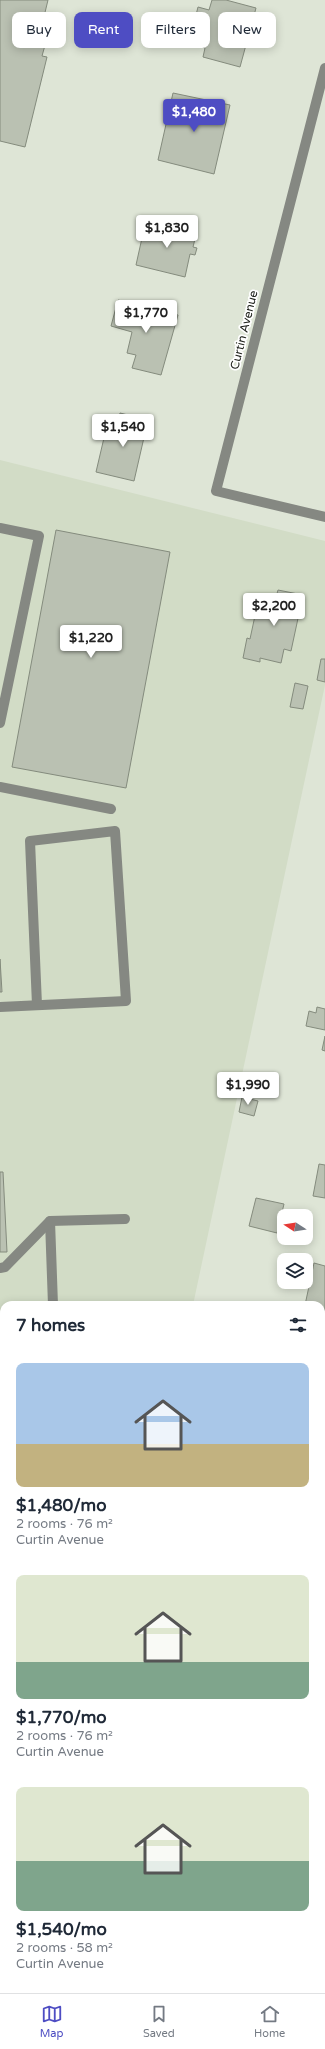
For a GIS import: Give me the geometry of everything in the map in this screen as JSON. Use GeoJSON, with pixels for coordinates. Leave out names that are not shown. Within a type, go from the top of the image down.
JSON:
{"type":"FeatureCollection","features":[{"type":"Feature","properties":{"kind":"street","name":"Curtin Avenue"},"geometry":{"type":"LineString","coordinates":[[325,68],[216,491],[325,517]]}},
{"type":"Feature","properties":{"kind":"street"},"geometry":{"type":"LineString","coordinates":[[0,528],[39,536],[0,723]]}},
{"type":"Feature","properties":{"kind":"street"},"geometry":{"type":"LineString","coordinates":[[0,787],[111,809]]}},
{"type":"Feature","properties":{"kind":"street"},"geometry":{"type":"LineString","coordinates":[[0,1007],[126,1001],[115,831],[30,840],[37,1005]]}},
{"type":"Feature","properties":{"kind":"street"},"geometry":{"type":"LineString","coordinates":[[0,1268],[5,1267],[50,1221],[125,1219]]}},
{"type":"Feature","properties":{"kind":"street"},"geometry":{"type":"LineString","coordinates":[[50,1221],[53,1301]]}},
{"type":"Feature","properties":{"kind":"shaded area"},"geometry":{"type":"Polygon","coordinates":[[[0,460],[325,541],[325,685],[194,1301],[0,1301],[0,460]]]}},
{"type":"Feature","properties":{"kind":"building"},"geometry":{"type":"Polygon","coordinates":[[[0,0],[48,0],[45,12],[12,12],[12,48],[44,48],[42,56],[47,57],[25,147],[0,141],[0,0]]]}},
{"type":"Feature","properties":{"kind":"building"},"geometry":{"type":"Polygon","coordinates":[[[212,0],[226,0],[256,8],[255,12],[218,12],[218,48],[245,48],[240,67],[203,57],[205,48],[210,48],[210,12],[197,12],[198,7],[209,10],[212,0]]]}},
{"type":"Feature","properties":{"kind":"building"},"geometry":{"type":"Polygon","coordinates":[[[173,93],[230,105],[214,174],[158,160],[173,93]]]}},
{"type":"Feature","properties":{"kind":"building"},"geometry":{"type":"Polygon","coordinates":[[[159,222],[197,231],[193,247],[197,248],[195,255],[190,254],[185,277],[136,265],[144,229],[157,233],[159,222]]]}},
{"type":"Feature","properties":{"kind":"building"},"geometry":{"type":"Polygon","coordinates":[[[118,300],[178,315],[161,375],[132,368],[136,355],[127,353],[132,332],[111,326],[118,300]]]}},
{"type":"Feature","properties":{"kind":"building"},"geometry":{"type":"Polygon","coordinates":[[[120,413],[148,420],[134,481],[96,472],[107,425],[117,427],[120,413]]]}},
{"type":"Feature","properties":{"kind":"building"},"geometry":{"type":"Polygon","coordinates":[[[56,530],[170,552],[126,788],[12,767],[56,530]]]}},
{"type":"Feature","properties":{"kind":"building"},"geometry":{"type":"Polygon","coordinates":[[[278,590],[303,595],[291,651],[284,649],[281,663],[260,658],[260,662],[243,658],[247,638],[250,639],[259,597],[275,601],[278,590]]]}},
{"type":"Feature","properties":{"kind":"building"},"geometry":{"type":"Polygon","coordinates":[[[321,659],[325,659],[325,682],[317,680],[321,659]]]}},
{"type":"Feature","properties":{"kind":"building"},"geometry":{"type":"Polygon","coordinates":[[[295,683],[308,686],[303,709],[290,707],[295,683]]]}},
{"type":"Feature","properties":{"kind":"building"},"geometry":{"type":"Polygon","coordinates":[[[0,959],[2,992],[0,992],[0,959]]]}},
{"type":"Feature","properties":{"kind":"building"},"geometry":{"type":"Polygon","coordinates":[[[317,1007],[325,1009],[325,1030],[306,1026],[309,1011],[316,1013],[317,1007]]]}},
{"type":"Feature","properties":{"kind":"building"},"geometry":{"type":"Polygon","coordinates":[[[325,1036],[325,1051],[322,1050],[325,1036]]]}},
{"type":"Feature","properties":{"kind":"building"},"geometry":{"type":"Polygon","coordinates":[[[242,1097],[258,1101],[254,1116],[239,1112],[242,1097]]]}},
{"type":"Feature","properties":{"kind":"building"},"geometry":{"type":"Polygon","coordinates":[[[319,1164],[325,1165],[325,1198],[313,1196],[319,1164]]]}},
{"type":"Feature","properties":{"kind":"building"},"geometry":{"type":"Polygon","coordinates":[[[0,1172],[3,1172],[7,1252],[0,1252],[0,1172]]]}},
{"type":"Feature","properties":{"kind":"building"},"geometry":{"type":"Polygon","coordinates":[[[256,1198],[284,1204],[283,1209],[277,1209],[277,1233],[249,1226],[256,1198]]]}},
{"type":"Feature","properties":{"kind":"building"},"geometry":{"type":"Polygon","coordinates":[[[314,1263],[325,1266],[325,1301],[306,1301],[308,1289],[313,1289],[314,1263]]]}}]}
